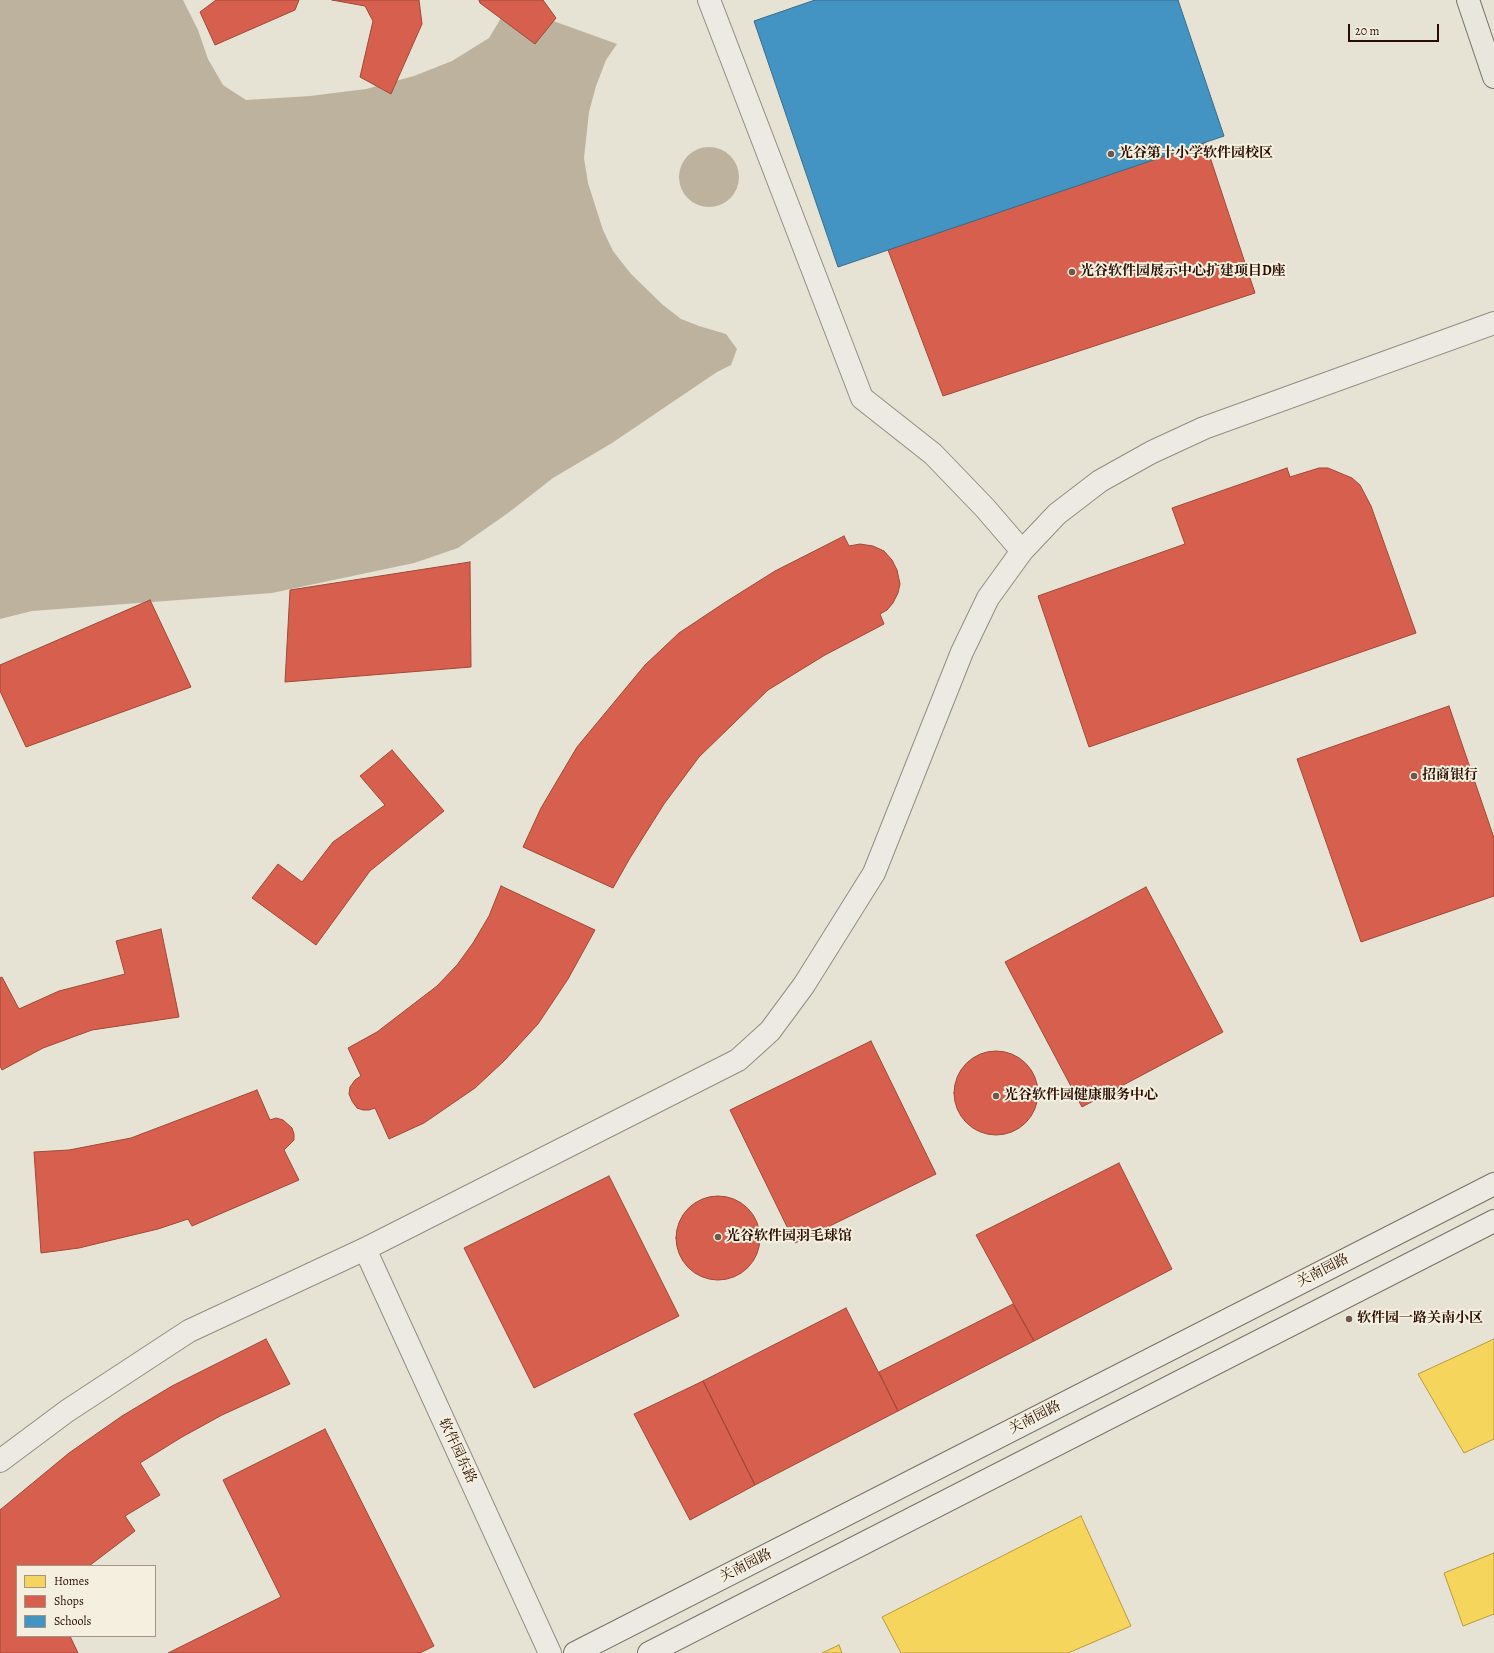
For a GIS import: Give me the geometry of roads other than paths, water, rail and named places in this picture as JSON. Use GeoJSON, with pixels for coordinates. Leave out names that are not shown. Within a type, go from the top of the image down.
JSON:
{"type":"FeatureCollection","features":[{"type":"Feature","properties":{"kind":"main road"},"geometry":{"type":"LineString","coordinates":[[1468,0],[1494,77]]}},
{"type":"Feature","properties":{"kind":"street"},"geometry":{"type":"LineString","coordinates":[[709,0],[862,398],[933,454],[985,508],[1022,551]]}},
{"type":"Feature","properties":{"kind":"street"},"geometry":{"type":"LineString","coordinates":[[0,1461],[68,1411],[189,1332],[365,1249],[738,1060],[770,1031],[804,985],[874,873],[962,652],[988,598],[1022,551],[1057,514],[1094,485],[1152,452],[1204,428],[1494,323]]}},
{"type":"Feature","properties":{"kind":"street","name":"关南园路"},"geometry":{"type":"LineString","coordinates":[[575,1653],[1494,1184]]}},
{"type":"Feature","properties":{"kind":"street"},"geometry":{"type":"LineString","coordinates":[[649,1653],[1494,1221]]}},
{"type":"Feature","properties":{"kind":"street","name":"软件园东路"},"geometry":{"type":"LineString","coordinates":[[365,1249],[550,1653]]}},
{"type":"Feature","properties":{"kind":"place","name":"光谷第十小学软件园校区"},"geometry":{"type":"Point","coordinates":[1111,154]}},
{"type":"Feature","properties":{"kind":"place","name":"光谷软件园展示中心扩建项目D座"},"geometry":{"type":"Point","coordinates":[1072,272]}},
{"type":"Feature","properties":{"kind":"place","name":"招商银行"},"geometry":{"type":"Point","coordinates":[1414,776]}},
{"type":"Feature","properties":{"kind":"place","name":"光谷软件园健康服务中心"},"geometry":{"type":"Point","coordinates":[996,1096]}},
{"type":"Feature","properties":{"kind":"place","name":"光谷软件园羽毛球馆"},"geometry":{"type":"Point","coordinates":[718,1237]}},
{"type":"Feature","properties":{"kind":"place","name":"软件园一路关南小区"},"geometry":{"type":"Point","coordinates":[1349,1319]}}]}
